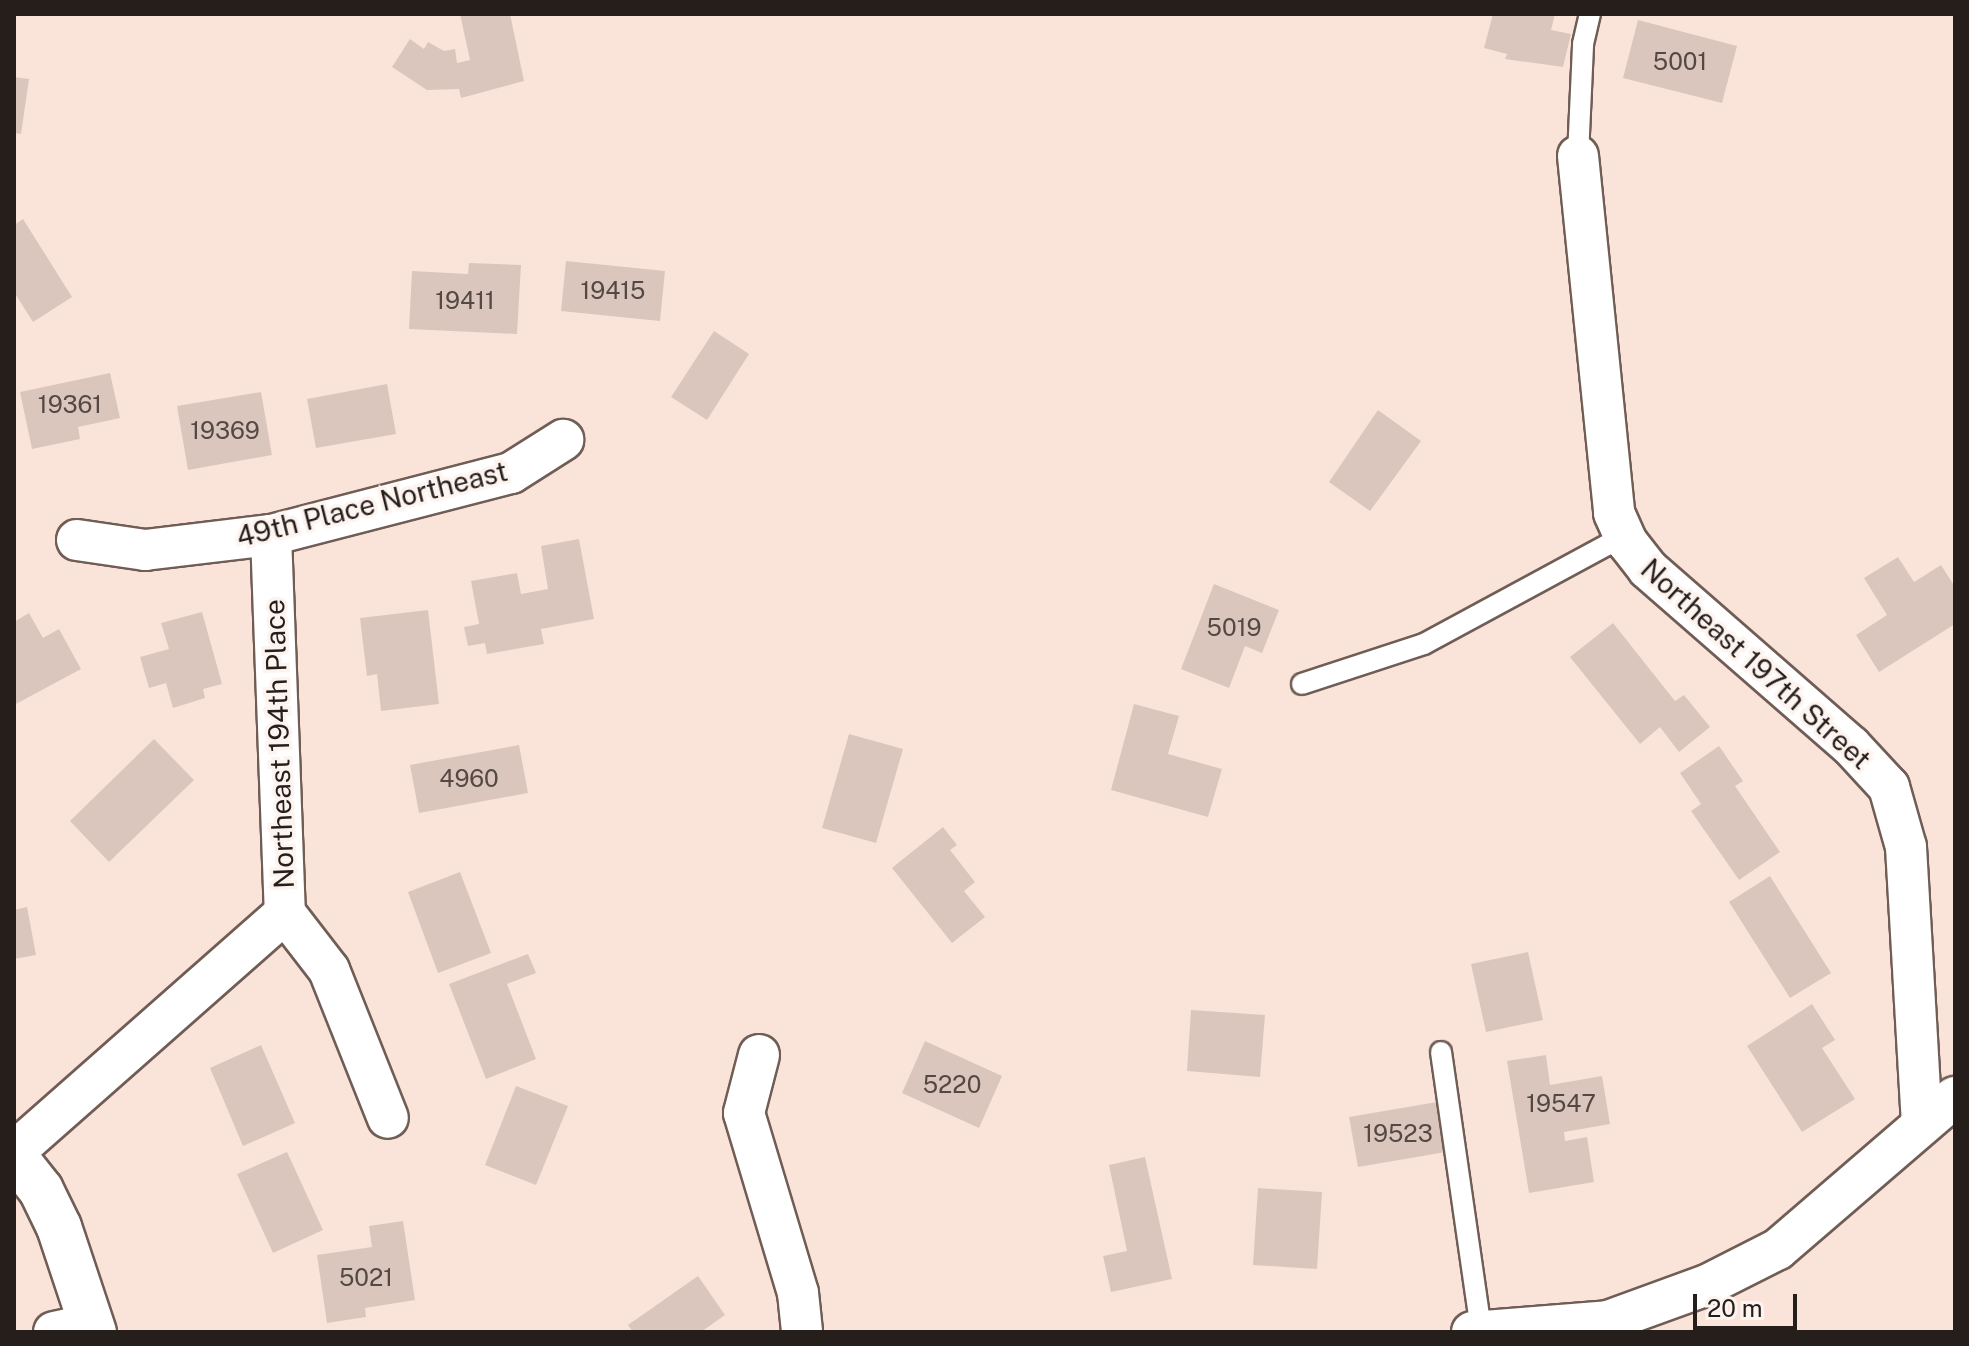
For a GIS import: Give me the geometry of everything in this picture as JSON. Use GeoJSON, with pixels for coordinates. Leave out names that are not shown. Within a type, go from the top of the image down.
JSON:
{"type":"FeatureCollection","features":[{"type":"Feature","properties":{"kind":"street","name":"Northeast 197th Street"},"geometry":{"type":"LineString","coordinates":[[1578,156],[1614,513],[1624,536],[1648,569],[1851,746],[1889,787],[1906,847],[1922,1123]]}},
{"type":"Feature","properties":{"kind":"street","name":"49th Place Northeast"},"geometry":{"type":"LineString","coordinates":[[77,540],[145,550],[271,535],[511,473],[563,440]]}},
{"type":"Feature","properties":{"kind":"street","name":"Northeast 194th Place"},"geometry":{"type":"LineString","coordinates":[[271,535],[285,913],[329,970],[388,1118]]}},
{"type":"Feature","properties":{"kind":"street"},"geometry":{"type":"LineString","coordinates":[[80,1329],[59,1227],[41,1190],[14,1154],[285,913]]}},
{"type":"Feature","properties":{"kind":"street"},"geometry":{"type":"LineString","coordinates":[[759,1055],[744,1113],[798,1293],[802,1332]]}},
{"type":"Feature","properties":{"kind":"street"},"geometry":{"type":"LineString","coordinates":[[1472,1332],[1608,1321],[1707,1285],[1778,1249],[1955,1097]]}},
{"type":"Feature","properties":{"kind":"lane"},"geometry":{"type":"LineString","coordinates":[[1578,156],[1583,44],[1590,14]]}},
{"type":"Feature","properties":{"kind":"lane"},"geometry":{"type":"LineString","coordinates":[[1302,684],[1424,644],[1624,536]]}},
{"type":"Feature","properties":{"kind":"lane"},"geometry":{"type":"LineString","coordinates":[[1441,1052],[1481,1331]]}},
{"type":"Feature","properties":{"kind":"building"},"geometry":{"type":"Polygon","coordinates":[[[460,14],[510,14],[524,81],[461,98],[459,89],[427,90],[392,67],[410,39],[424,49],[428,42],[444,51],[455,49],[457,63],[470,60],[460,14]]]}},
{"type":"Feature","properties":{"kind":"building"},"geometry":{"type":"Polygon","coordinates":[[[1493,14],[1555,14],[1551,30],[1571,34],[1563,67],[1505,59],[1507,54],[1484,48],[1493,14]]]}},
{"type":"Feature","properties":{"kind":"building"},"geometry":{"type":"Polygon","coordinates":[[[1638,20],[1737,46],[1722,103],[1623,78],[1638,20]]]}},
{"type":"Feature","properties":{"kind":"building"},"geometry":{"type":"Polygon","coordinates":[[[14,77],[29,79],[21,134],[14,133],[14,77]]]}},
{"type":"Feature","properties":{"kind":"building"},"geometry":{"type":"Polygon","coordinates":[[[23,219],[72,297],[33,322],[14,292],[14,225],[23,219]]]}},
{"type":"Feature","properties":{"kind":"building"},"geometry":{"type":"Polygon","coordinates":[[[566,261],[665,271],[660,321],[561,311],[566,261]]]}},
{"type":"Feature","properties":{"kind":"building"},"geometry":{"type":"Polygon","coordinates":[[[469,263],[521,265],[517,334],[409,329],[412,271],[468,274],[469,263]]]}},
{"type":"Feature","properties":{"kind":"building"},"geometry":{"type":"Polygon","coordinates":[[[714,331],[749,354],[707,420],[671,397],[714,331]]]}},
{"type":"Feature","properties":{"kind":"building"},"geometry":{"type":"Polygon","coordinates":[[[110,373],[120,418],[78,427],[80,439],[32,449],[20,392],[110,373]]]}},
{"type":"Feature","properties":{"kind":"building"},"geometry":{"type":"Polygon","coordinates":[[[387,384],[396,434],[316,448],[307,399],[387,384]]]}},
{"type":"Feature","properties":{"kind":"building"},"geometry":{"type":"Polygon","coordinates":[[[261,392],[272,455],[188,470],[177,406],[261,392]]]}},
{"type":"Feature","properties":{"kind":"building"},"geometry":{"type":"Polygon","coordinates":[[[1378,410],[1421,441],[1370,511],[1329,482],[1378,410]]]}},
{"type":"Feature","properties":{"kind":"building"},"geometry":{"type":"Polygon","coordinates":[[[579,539],[594,619],[541,629],[544,644],[487,654],[485,643],[468,646],[464,627],[479,624],[471,581],[517,573],[521,594],[548,589],[541,546],[579,539]]]}},
{"type":"Feature","properties":{"kind":"building"},"geometry":{"type":"Polygon","coordinates":[[[1898,557],[1914,582],[1941,565],[1955,587],[1955,624],[1879,672],[1856,635],[1887,615],[1864,578],[1898,557]]]}},
{"type":"Feature","properties":{"kind":"building"},"geometry":{"type":"Polygon","coordinates":[[[1214,584],[1279,610],[1262,653],[1245,646],[1229,688],[1181,669],[1214,584]]]}},
{"type":"Feature","properties":{"kind":"building"},"geometry":{"type":"Polygon","coordinates":[[[428,610],[439,704],[381,711],[377,674],[367,676],[360,618],[428,610]]]}},
{"type":"Feature","properties":{"kind":"building"},"geometry":{"type":"Polygon","coordinates":[[[202,612],[222,684],[203,689],[205,698],[173,708],[166,683],[149,688],[140,657],[169,649],[161,623],[202,612]]]}},
{"type":"Feature","properties":{"kind":"building"},"geometry":{"type":"Polygon","coordinates":[[[29,613],[43,638],[59,629],[81,669],[14,705],[14,622],[29,613]]]}},
{"type":"Feature","properties":{"kind":"building"},"geometry":{"type":"Polygon","coordinates":[[[1613,623],[1675,701],[1684,695],[1710,727],[1679,752],[1660,727],[1640,744],[1570,657],[1613,623]]]}},
{"type":"Feature","properties":{"kind":"building"},"geometry":{"type":"Polygon","coordinates":[[[1134,704],[1179,716],[1168,754],[1222,769],[1208,817],[1111,790],[1134,704]]]}},
{"type":"Feature","properties":{"kind":"building"},"geometry":{"type":"Polygon","coordinates":[[[849,734],[903,749],[876,843],[822,828],[849,734]]]}},
{"type":"Feature","properties":{"kind":"building"},"geometry":{"type":"Polygon","coordinates":[[[154,739],[194,780],[109,862],[70,821],[154,739]]]}},
{"type":"Feature","properties":{"kind":"building"},"geometry":{"type":"Polygon","coordinates":[[[519,745],[528,793],[419,813],[410,765],[519,745]]]}},
{"type":"Feature","properties":{"kind":"building"},"geometry":{"type":"Polygon","coordinates":[[[1719,746],[1743,781],[1735,786],[1780,852],[1739,880],[1691,811],[1701,804],[1680,773],[1719,746]]]}},
{"type":"Feature","properties":{"kind":"building"},"geometry":{"type":"Polygon","coordinates":[[[943,827],[957,845],[950,850],[975,882],[964,891],[985,917],[952,943],[892,868],[943,827]]]}},
{"type":"Feature","properties":{"kind":"building"},"geometry":{"type":"Polygon","coordinates":[[[460,872],[491,953],[438,973],[408,892],[460,872]]]}},
{"type":"Feature","properties":{"kind":"building"},"geometry":{"type":"Polygon","coordinates":[[[1770,876],[1831,973],[1790,998],[1729,902],[1770,876]]]}},
{"type":"Feature","properties":{"kind":"building"},"geometry":{"type":"Polygon","coordinates":[[[27,907],[36,955],[14,959],[14,910],[27,907]]]}},
{"type":"Feature","properties":{"kind":"building"},"geometry":{"type":"Polygon","coordinates":[[[1528,952],[1543,1020],[1486,1032],[1471,964],[1528,952]]]}},
{"type":"Feature","properties":{"kind":"building"},"geometry":{"type":"Polygon","coordinates":[[[528,954],[536,973],[507,984],[536,1059],[486,1079],[449,984],[528,954]]]}},
{"type":"Feature","properties":{"kind":"building"},"geometry":{"type":"Polygon","coordinates":[[[1812,1004],[1835,1040],[1822,1048],[1855,1099],[1802,1132],[1747,1046],[1812,1004]]]}},
{"type":"Feature","properties":{"kind":"building"},"geometry":{"type":"Polygon","coordinates":[[[1191,1010],[1265,1015],[1260,1077],[1187,1071],[1191,1010]]]}},
{"type":"Feature","properties":{"kind":"building"},"geometry":{"type":"Polygon","coordinates":[[[925,1041],[1002,1076],[979,1128],[902,1093],[925,1041]]]}},
{"type":"Feature","properties":{"kind":"building"},"geometry":{"type":"Polygon","coordinates":[[[261,1045],[295,1123],[243,1146],[210,1068],[261,1045]]]}},
{"type":"Feature","properties":{"kind":"building"},"geometry":{"type":"Polygon","coordinates":[[[1546,1055],[1550,1085],[1602,1076],[1610,1124],[1564,1132],[1565,1141],[1587,1137],[1594,1182],[1529,1193],[1507,1061],[1546,1055]]]}},
{"type":"Feature","properties":{"kind":"building"},"geometry":{"type":"Polygon","coordinates":[[[516,1086],[568,1106],[536,1185],[485,1165],[516,1086]]]}},
{"type":"Feature","properties":{"kind":"building"},"geometry":{"type":"Polygon","coordinates":[[[1437,1102],[1446,1152],[1358,1167],[1349,1117],[1437,1102]]]}},
{"type":"Feature","properties":{"kind":"building"},"geometry":{"type":"Polygon","coordinates":[[[287,1152],[323,1230],[273,1253],[237,1174],[287,1152]]]}},
{"type":"Feature","properties":{"kind":"building"},"geometry":{"type":"Polygon","coordinates":[[[1145,1157],[1172,1279],[1111,1292],[1103,1256],[1127,1251],[1109,1165],[1145,1157]]]}},
{"type":"Feature","properties":{"kind":"building"},"geometry":{"type":"Polygon","coordinates":[[[1258,1188],[1322,1192],[1317,1269],[1253,1265],[1258,1188]]]}},
{"type":"Feature","properties":{"kind":"building"},"geometry":{"type":"Polygon","coordinates":[[[403,1221],[415,1300],[365,1308],[366,1317],[327,1323],[317,1255],[372,1247],[369,1226],[403,1221]]]}},
{"type":"Feature","properties":{"kind":"building"},"geometry":{"type":"Polygon","coordinates":[[[698,1276],[725,1315],[701,1332],[633,1332],[628,1325],[698,1276]]]}}]}
